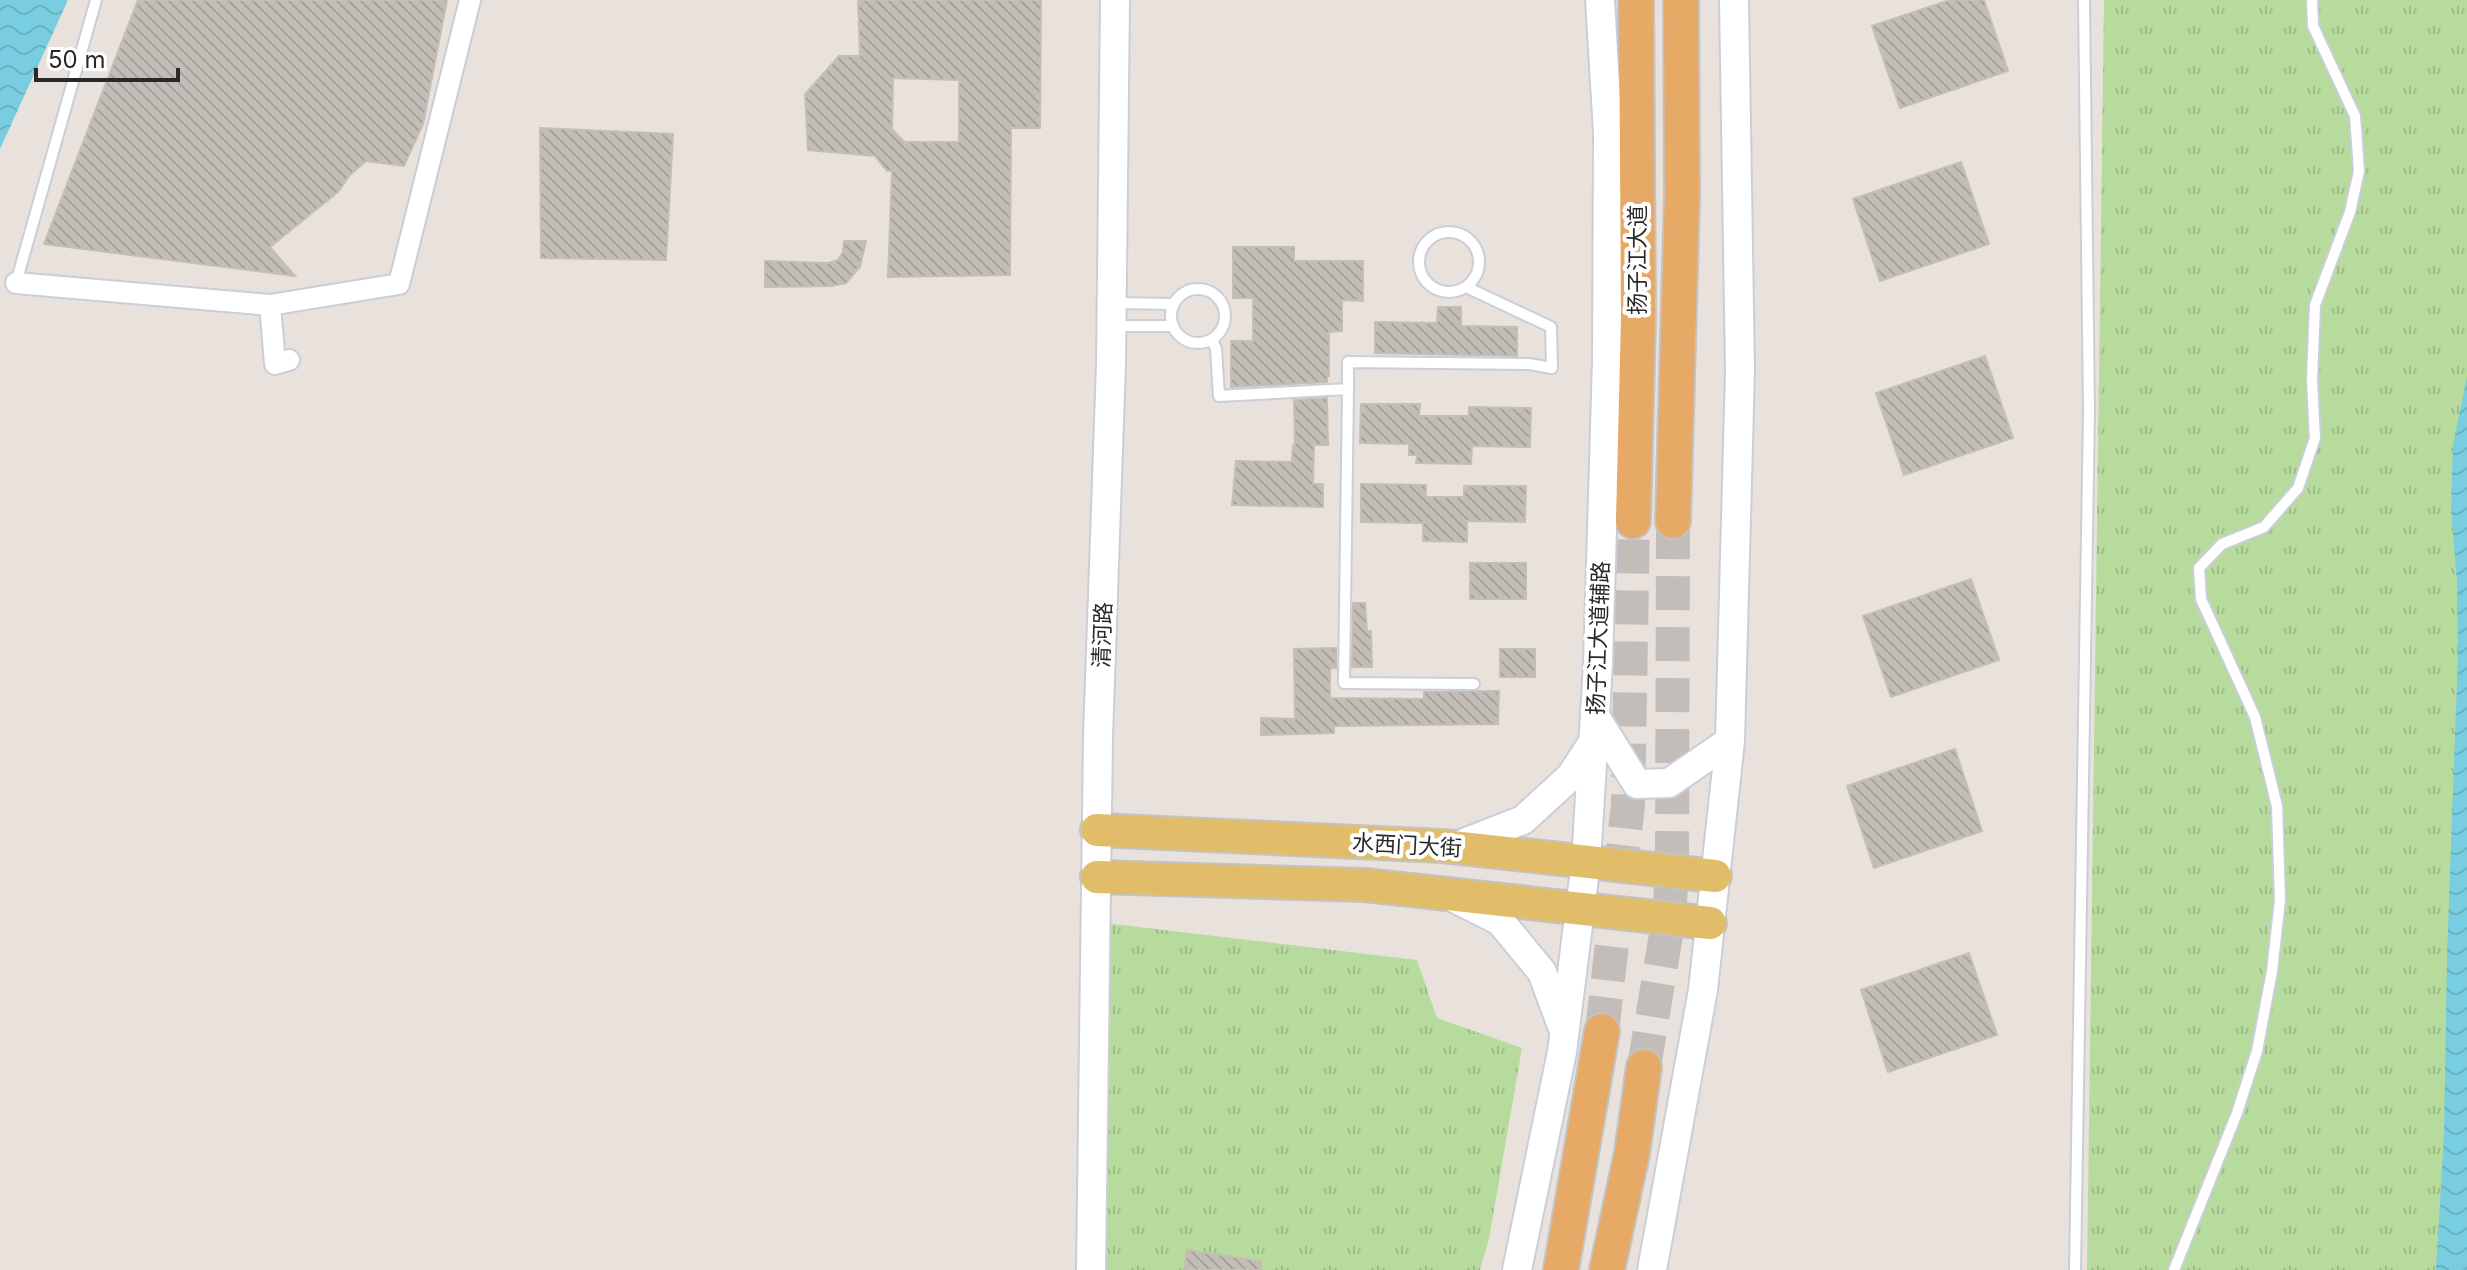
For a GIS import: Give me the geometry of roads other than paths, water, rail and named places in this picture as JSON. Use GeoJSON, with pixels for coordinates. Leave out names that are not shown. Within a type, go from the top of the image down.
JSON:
{"type":"FeatureCollection","features":[{"type":"Feature","properties":{"kind":"highway","name":"扬子江大道"},"geometry":{"type":"LineString","coordinates":[[1633,521],[1638,318],[1636,0]]}},
{"type":"Feature","properties":{"kind":"highway","name":"扬子江大道"},"geometry":{"type":"LineString","coordinates":[[1673,521],[1682,196],[1681,0]]}},
{"type":"Feature","properties":{"kind":"highway"},"geometry":{"type":"LineString","coordinates":[[1561,1270],[1602,1031]]}},
{"type":"Feature","properties":{"kind":"highway"},"geometry":{"type":"LineString","coordinates":[[1607,1270],[1632,1153],[1644,1067]]}},
{"type":"Feature","properties":{"kind":"main road","name":"清河路"},"geometry":{"type":"LineString","coordinates":[[1091,1270],[1115,0]]}},
{"type":"Feature","properties":{"kind":"main road","name":"扬子江大道辅路"},"geometry":{"type":"LineString","coordinates":[[1517,1270],[1564,1031],[1586,862],[1594,729],[1607,360],[1608,133],[1600,0]]}},
{"type":"Feature","properties":{"kind":"main road"},"geometry":{"type":"LineString","coordinates":[[1652,1270],[1703,990],[1730,741],[1740,370],[1734,0]]}},
{"type":"Feature","properties":{"kind":"main road"},"geometry":{"type":"LineString","coordinates":[[1454,847],[1523,820],[1571,776],[1594,729],[1637,784],[1669,783],[1730,741]]}},
{"type":"Feature","properties":{"kind":"main road","name":"水西门大街"},"geometry":{"type":"LineString","coordinates":[[1097,830],[1454,847],[1715,876]]}},
{"type":"Feature","properties":{"kind":"main road","name":"水西门大街"},"geometry":{"type":"LineString","coordinates":[[1097,877],[1365,885],[1710,923]]}},
{"type":"Feature","properties":{"kind":"main road"},"geometry":{"type":"LineString","coordinates":[[1447,894],[1500,921],[1542,972],[1564,1031]]}},
{"type":"Feature","properties":{"kind":"street"},"geometry":{"type":"LineString","coordinates":[[16,283],[270,305],[399,284],[470,0]]}},
{"type":"Feature","properties":{"kind":"street"},"geometry":{"type":"LineString","coordinates":[[270,305],[275,364],[289,360]]}},
{"type":"Feature","properties":{"kind":"lane"},"geometry":{"type":"LineString","coordinates":[[16,283],[96,0]]}},
{"type":"Feature","properties":{"kind":"lane"},"geometry":{"type":"LineString","coordinates":[[2075,1270],[2089,411],[2084,0]]}},
{"type":"Feature","properties":{"kind":"lane"},"geometry":{"type":"LineString","coordinates":[[2174,1270],[2237,1113],[2257,1051],[2272,971],[2280,900],[2277,806],[2255,717],[2201,599],[2199,568],[2222,544],[2264,527],[2298,488],[2315,438],[2312,380],[2315,305],[2350,212],[2359,171],[2355,116],[2313,26],[2312,0]]}},
{"type":"Feature","properties":{"kind":"lane"},"geometry":{"type":"LineString","coordinates":[[1466,287],[1473,281],[1479,263],[1474,245],[1459,233],[1450,232],[1431,238],[1419,255],[1421,275],[1427,284],[1446,292],[1466,287],[1551,327],[1552,368],[1529,364],[1348,362],[1344,683],[1474,684]]}},
{"type":"Feature","properties":{"kind":"lane"},"geometry":{"type":"LineString","coordinates":[[1111,315],[1172,326],[1185,340],[1203,343],[1219,333],[1225,316],[1224,307],[1213,292],[1204,289],[1186,291],[1173,304],[1172,326]]}},
{"type":"Feature","properties":{"kind":"lane"},"geometry":{"type":"LineString","coordinates":[[1111,315],[1173,304]]}},
{"type":"Feature","properties":{"kind":"lane"},"geometry":{"type":"LineString","coordinates":[[1212,339],[1216,349],[1219,396],[1348,389]]}},
{"type":"Feature","properties":{"kind":"water"},"geometry":{"type":"Polygon","coordinates":[[[0,0],[68,0],[0,149],[0,0]]]}},
{"type":"Feature","properties":{"kind":"water"},"geometry":{"type":"Polygon","coordinates":[[[2467,377],[2467,1270],[2436,1270],[2444,1134],[2458,653],[2457,582],[2451,509],[2453,445],[2467,377]]]}},
{"type":"Feature","properties":{"kind":"tunnel"},"geometry":{"type":"LineString","coordinates":[[1602,1031],[1628,805],[1633,521]]}},
{"type":"Feature","properties":{"kind":"tunnel"},"geometry":{"type":"LineString","coordinates":[[1644,1067],[1669,917],[1672,871],[1673,521]]}}]}
